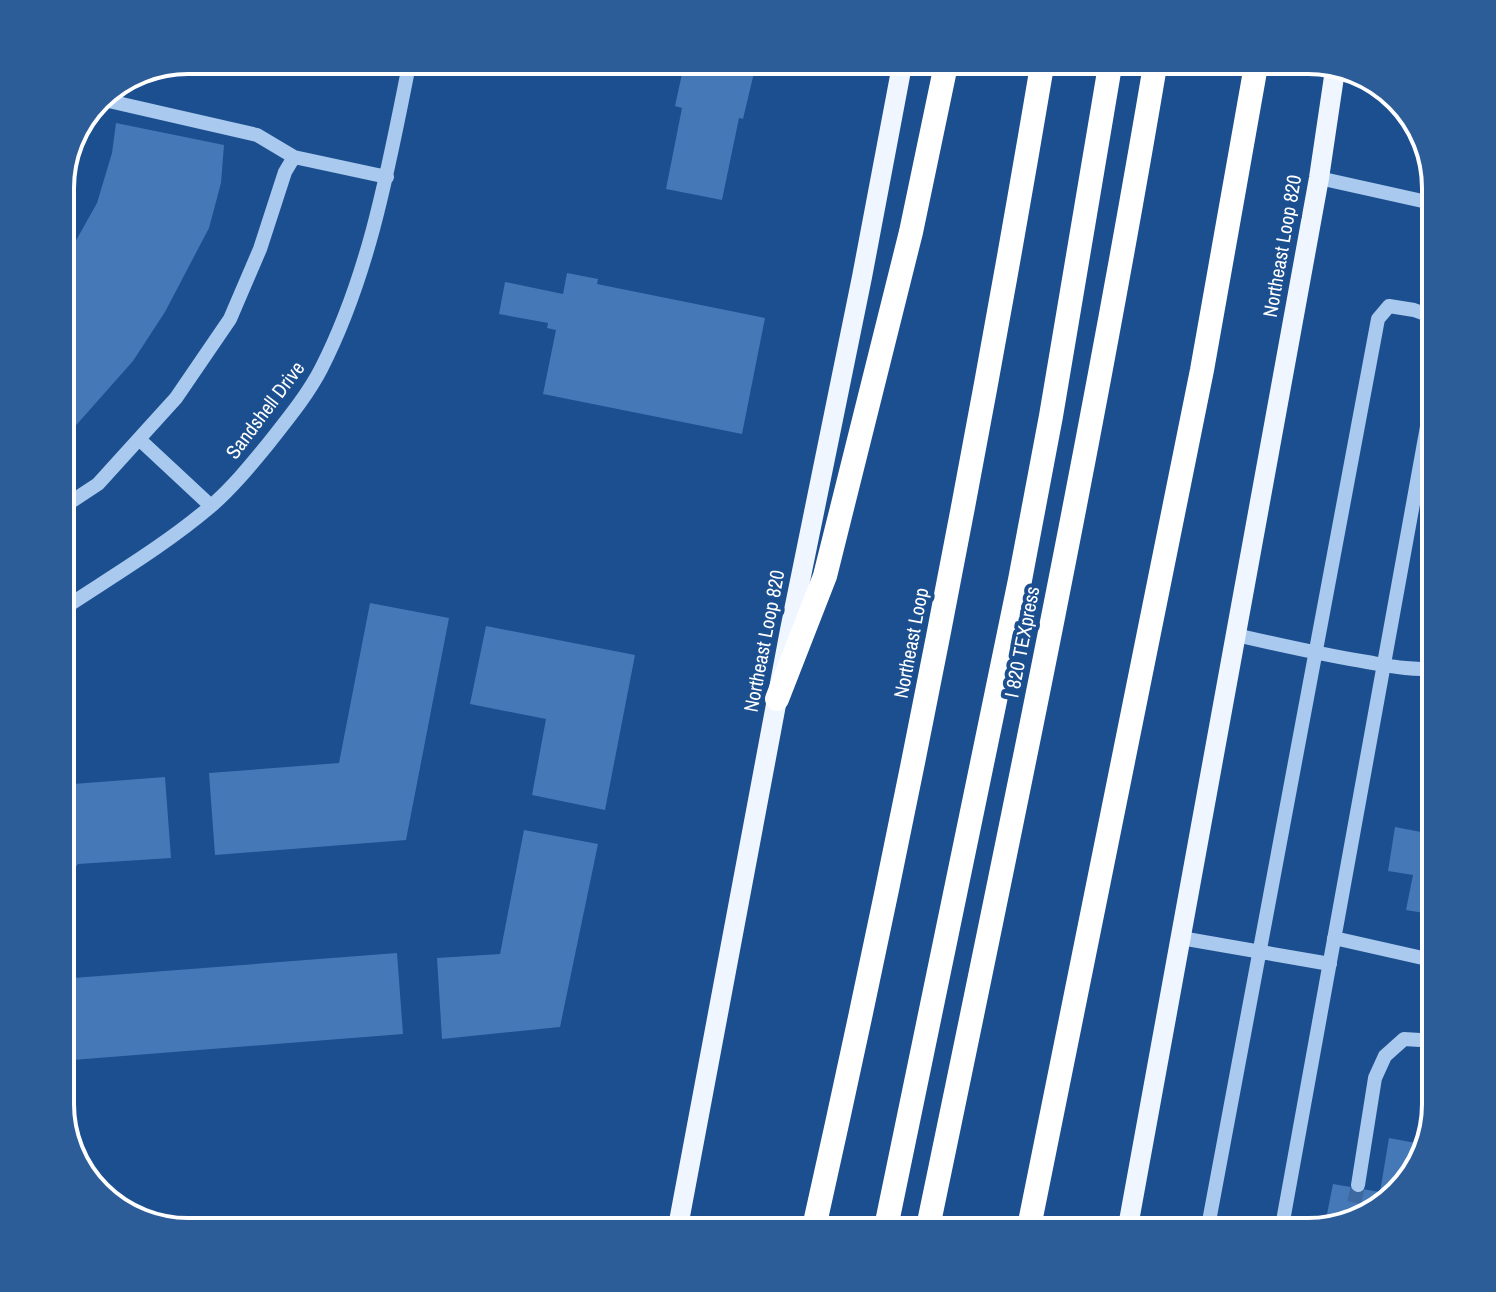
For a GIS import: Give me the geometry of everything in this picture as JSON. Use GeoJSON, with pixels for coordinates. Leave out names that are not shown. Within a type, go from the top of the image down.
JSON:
{"type":"FeatureCollection","features":[{"type":"Feature","properties":{"kind":"highway"},"geometry":{"type":"LineString","coordinates":[[777,699],[825,576],[911,232],[944,74]]}},
{"type":"Feature","properties":{"kind":"highway","name":"Northeast Loop"},"geometry":{"type":"LineString","coordinates":[[817,1218],[918,730],[1040,74]]}},
{"type":"Feature","properties":{"kind":"highway","name":"I 820 TEXpress"},"geometry":{"type":"LineString","coordinates":[[888,1218],[1017,596],[1109,74]]}},
{"type":"Feature","properties":{"kind":"highway","name":"I 820 TEXpress"},"geometry":{"type":"LineString","coordinates":[[930,1218],[1004,860],[1154,74]]}},
{"type":"Feature","properties":{"kind":"highway"},"geometry":{"type":"LineString","coordinates":[[1031,1218],[1202,370],[1255,74]]}},
{"type":"Feature","properties":{"kind":"main road","name":"Northeast Loop 820"},"geometry":{"type":"LineString","coordinates":[[680,1218],[777,699],[900,74]]}},
{"type":"Feature","properties":{"kind":"main road","name":"Northeast Loop 820"},"geometry":{"type":"LineString","coordinates":[[1130,1218],[1319,178],[1334,78]]}},
{"type":"Feature","properties":{"kind":"street","name":"Sandshell Drive"},"geometry":{"type":"LineString","coordinates":[[74,602],[211,506],[250,467],[320,372],[366,256],[387,177],[407,74]]}},
{"type":"Feature","properties":{"kind":"street"},"geometry":{"type":"LineString","coordinates":[[115,101],[257,135],[294,157],[387,177]]}},
{"type":"Feature","properties":{"kind":"street"},"geometry":{"type":"LineString","coordinates":[[74,500],[98,484],[176,398],[230,319],[260,249],[285,172],[294,157]]}},
{"type":"Feature","properties":{"kind":"street"},"geometry":{"type":"LineString","coordinates":[[1319,178],[1422,201]]}},
{"type":"Feature","properties":{"kind":"street"},"geometry":{"type":"LineString","coordinates":[[1210,1218],[1378,319],[1389,306],[1422,313]]}},
{"type":"Feature","properties":{"kind":"street"},"geometry":{"type":"LineString","coordinates":[[139,439],[211,506]]}},
{"type":"Feature","properties":{"kind":"street"},"geometry":{"type":"LineString","coordinates":[[1284,1218],[1422,455]]}},
{"type":"Feature","properties":{"kind":"street"},"geometry":{"type":"LineString","coordinates":[[1236,635],[1316,654],[1422,670]]}},
{"type":"Feature","properties":{"kind":"street"},"geometry":{"type":"LineString","coordinates":[[1181,938],[1330,964]]}},
{"type":"Feature","properties":{"kind":"street"},"geometry":{"type":"LineString","coordinates":[[1334,938],[1422,958]]}},
{"type":"Feature","properties":{"kind":"street"},"geometry":{"type":"LineString","coordinates":[[1358,1185],[1375,1078],[1385,1056],[1404,1039],[1422,1040]]}},
{"type":"Feature","properties":{"kind":"building"},"geometry":{"type":"Polygon","coordinates":[[[682,74],[754,74],[743,119],[739,118],[722,200],[666,189],[682,108],[675,106],[682,74]]]}},
{"type":"Feature","properties":{"kind":"building"},"geometry":{"type":"Polygon","coordinates":[[[116,123],[224,145],[221,183],[209,228],[165,312],[133,361],[74,428],[74,244],[97,203],[112,153],[116,123]]]}},
{"type":"Feature","properties":{"kind":"building"},"geometry":{"type":"Polygon","coordinates":[[[567,273],[598,279],[597,284],[765,318],[742,434],[543,394],[556,330],[547,328],[548,323],[499,314],[505,282],[563,294],[567,273]]]}},
{"type":"Feature","properties":{"kind":"building"},"geometry":{"type":"Polygon","coordinates":[[[370,603],[449,618],[406,840],[215,855],[209,773],[339,763],[370,603]]]}},
{"type":"Feature","properties":{"kind":"building"},"geometry":{"type":"Polygon","coordinates":[[[486,626],[635,655],[605,810],[532,795],[546,719],[470,704],[486,626]]]}},
{"type":"Feature","properties":{"kind":"building"},"geometry":{"type":"Polygon","coordinates":[[[165,777],[171,858],[78,864],[74,869],[74,784],[165,777]]]}},
{"type":"Feature","properties":{"kind":"building"},"geometry":{"type":"Polygon","coordinates":[[[1422,826],[1422,913],[1406,910],[1413,875],[1388,871],[1395,827],[1421,832],[1422,826]]]}},
{"type":"Feature","properties":{"kind":"building"},"geometry":{"type":"Polygon","coordinates":[[[524,830],[598,844],[560,1027],[442,1039],[437,958],[500,954],[524,830]]]}},
{"type":"Feature","properties":{"kind":"building"},"geometry":{"type":"Polygon","coordinates":[[[397,953],[403,1034],[74,1060],[74,978],[397,953]]]}},
{"type":"Feature","properties":{"kind":"building"},"geometry":{"type":"Polygon","coordinates":[[[1389,1138],[1415,1143],[1407,1161],[1383,1190],[1371,1199],[1351,1209],[1327,1216],[1333,1184],[1380,1192],[1389,1138]]]}},
{"type":"Feature","properties":{"kind":"tunnel"},"geometry":{"type":"LineString","coordinates":[[1353,1208],[1358,1185]]}}]}
